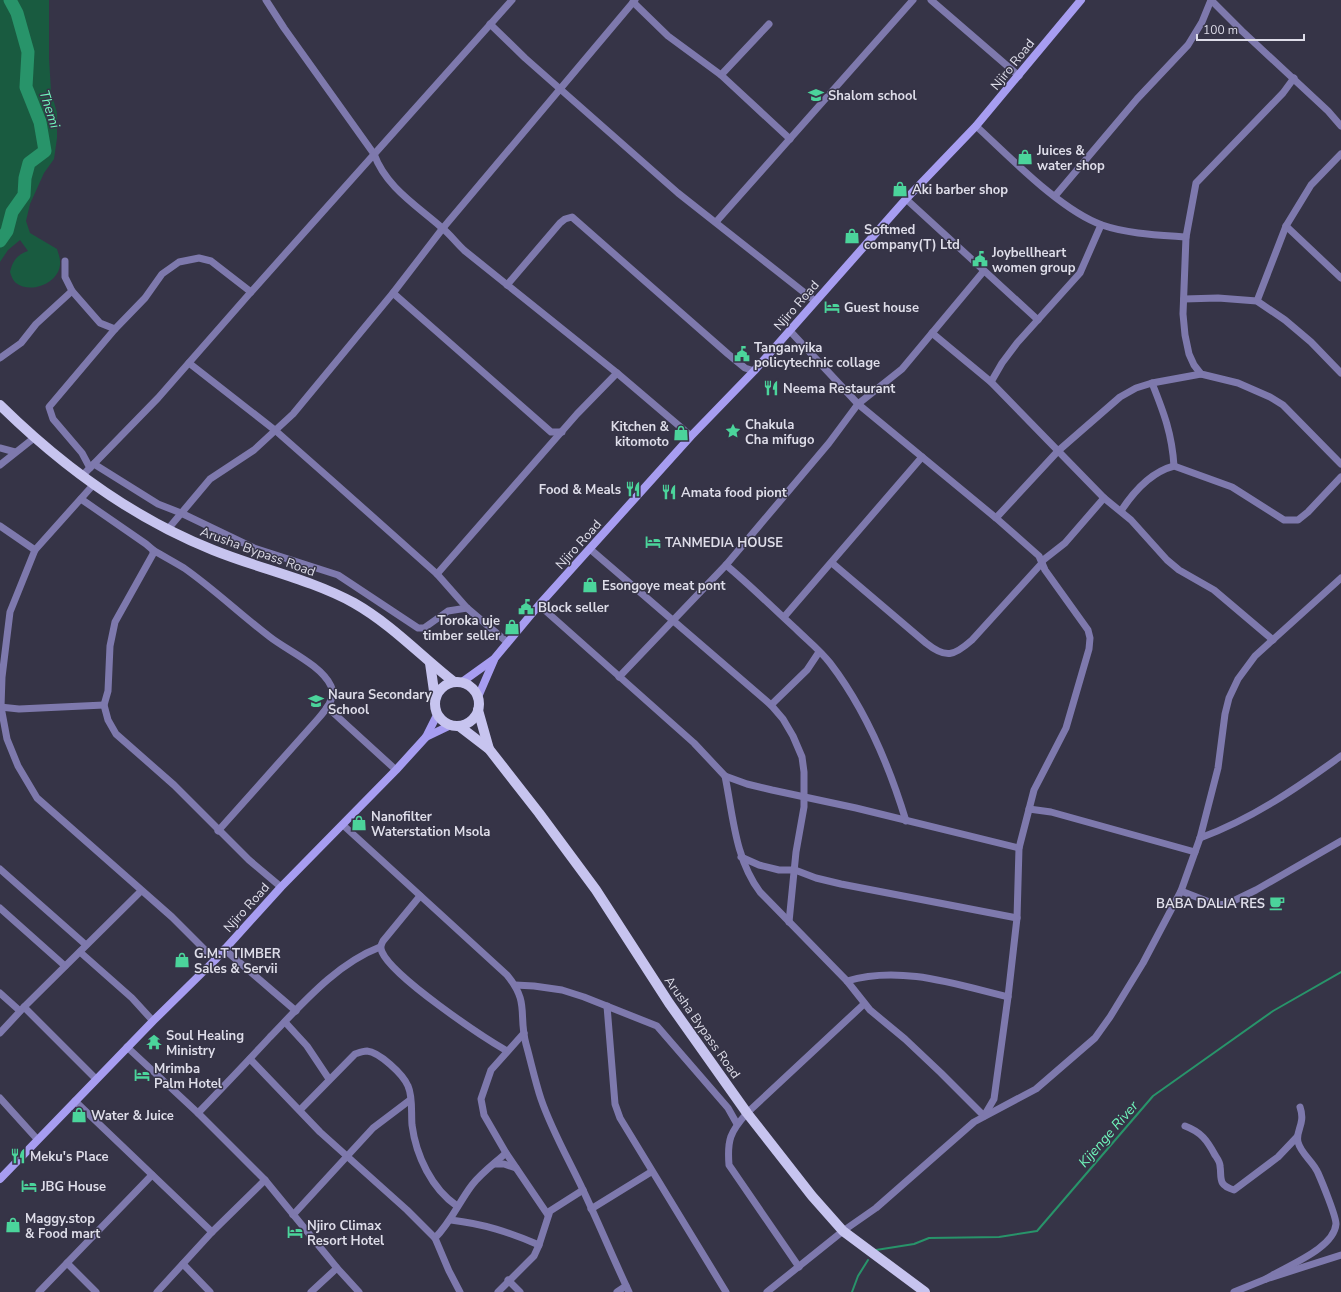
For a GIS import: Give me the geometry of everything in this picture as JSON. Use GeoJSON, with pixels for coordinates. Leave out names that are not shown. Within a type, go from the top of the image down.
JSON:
{"type":"FeatureCollection","features":[{"type":"Feature","properties":{"kind":"main road","name":"Arusha Bypass Road"},"geometry":{"type":"LineString","coordinates":[[0,405],[34,438],[82,476],[168,529],[213,550],[308,582],[353,603],[379,618],[430,663],[458,682],[474,690],[478,697],[478,710],[489,749]]}},
{"type":"Feature","properties":{"kind":"main road"},"geometry":{"type":"LineString","coordinates":[[430,663],[435,698],[434,703],[437,715]]}},
{"type":"Feature","properties":{"kind":"main road"},"geometry":{"type":"LineString","coordinates":[[435,698],[442,687],[458,682]]}},
{"type":"Feature","properties":{"kind":"main road"},"geometry":{"type":"LineString","coordinates":[[455,725],[471,720],[478,710]]}},
{"type":"Feature","properties":{"kind":"main road","name":"Arusha Bypass Road"},"geometry":{"type":"LineString","coordinates":[[437,715],[445,723],[455,725],[489,749],[596,890],[669,1003],[747,1113],[812,1196],[843,1231],[925,1292]]}},
{"type":"Feature","properties":{"kind":"street"},"geometry":{"type":"LineString","coordinates":[[266,0],[284,28],[374,154],[380,169],[390,182],[443,228],[466,251],[617,373],[691,436]]}},
{"type":"Feature","properties":{"kind":"street"},"geometry":{"type":"LineString","coordinates":[[82,476],[158,398],[512,0]]}},
{"type":"Feature","properties":{"kind":"street"},"geometry":{"type":"LineString","coordinates":[[716,222],[913,0]]}},
{"type":"Feature","properties":{"kind":"street"},"geometry":{"type":"LineString","coordinates":[[931,0],[1019,76]]}},
{"type":"Feature","properties":{"kind":"street","name":"Njiro Road"},"geometry":{"type":"LineString","coordinates":[[478,697],[494,659],[539,605],[691,436],[754,372],[906,199],[976,126],[1019,76],[1040,47],[1082,0]]}},
{"type":"Feature","properties":{"kind":"street"},"geometry":{"type":"LineString","coordinates":[[1055,196],[1137,99],[1188,45],[1202,22],[1211,0],[1242,31],[1294,78],[1328,111],[1341,126]]}},
{"type":"Feature","properties":{"kind":"street"},"geometry":{"type":"LineString","coordinates":[[168,529],[210,479],[254,450],[276,431],[314,390],[393,293],[443,228],[634,1],[668,36],[721,75],[790,139]]}},
{"type":"Feature","properties":{"kind":"street"},"geometry":{"type":"LineString","coordinates":[[490,24],[672,188],[815,301]]}},
{"type":"Feature","properties":{"kind":"street"},"geometry":{"type":"LineString","coordinates":[[721,75],[769,24]]}},
{"type":"Feature","properties":{"kind":"street"},"geometry":{"type":"LineString","coordinates":[[1201,374],[1192,360],[1185,335],[1184,299],[1186,237],[1196,183],[1283,93],[1294,78]]}},
{"type":"Feature","properties":{"kind":"street"},"geometry":{"type":"LineString","coordinates":[[976,126],[1055,196],[1101,224],[1137,232],[1186,237]]}},
{"type":"Feature","properties":{"kind":"street"},"geometry":{"type":"LineString","coordinates":[[1257,301],[1286,226],[1311,185],[1341,154]]}},
{"type":"Feature","properties":{"kind":"street"},"geometry":{"type":"LineString","coordinates":[[906,199],[983,272],[1038,320]]}},
{"type":"Feature","properties":{"kind":"street"},"geometry":{"type":"LineString","coordinates":[[507,285],[560,223],[565,218],[572,218],[728,354],[745,368],[754,372]]}},
{"type":"Feature","properties":{"kind":"street"},"geometry":{"type":"LineString","coordinates":[[990,382],[1002,363],[1038,320],[1080,274],[1101,224]]}},
{"type":"Feature","properties":{"kind":"street"},"geometry":{"type":"LineString","coordinates":[[1286,226],[1341,278]]}},
{"type":"Feature","properties":{"kind":"street"},"geometry":{"type":"LineString","coordinates":[[251,292],[211,261],[199,258],[179,262],[162,274],[136,308],[115,328],[49,407],[53,418],[92,466],[158,504],[181,513],[254,548],[338,575],[418,628],[424,628],[448,611],[467,608]]}},
{"type":"Feature","properties":{"kind":"street"},"geometry":{"type":"LineString","coordinates":[[66,261],[65,277],[72,291],[100,323],[115,328]]}},
{"type":"Feature","properties":{"kind":"street"},"geometry":{"type":"LineString","coordinates":[[619,677],[726,565],[829,443],[858,404],[902,369],[983,272]]}},
{"type":"Feature","properties":{"kind":"street"},"geometry":{"type":"LineString","coordinates":[[0,358],[20,343],[36,324],[72,291]]}},
{"type":"Feature","properties":{"kind":"street"},"geometry":{"type":"LineString","coordinates":[[393,293],[551,432],[562,432]]}},
{"type":"Feature","properties":{"kind":"street"},"geometry":{"type":"LineString","coordinates":[[1184,299],[1218,298],[1257,301],[1285,320],[1310,342],[1341,373]]}},
{"type":"Feature","properties":{"kind":"street"},"geometry":{"type":"LineString","coordinates":[[790,331],[858,404],[1034,551],[1042,562],[1044,569],[1081,621],[1090,638],[1089,649],[1066,728],[1036,784],[1019,848],[1017,918],[1008,997],[994,1100],[984,1116]]}},
{"type":"Feature","properties":{"kind":"street"},"geometry":{"type":"LineString","coordinates":[[932,333],[990,382],[1104,498],[1121,511],[1179,570],[1214,590],[1273,640]]}},
{"type":"Feature","properties":{"kind":"street"},"geometry":{"type":"LineString","coordinates":[[189,363],[276,431],[437,574],[467,608],[507,642]]}},
{"type":"Feature","properties":{"kind":"street"},"geometry":{"type":"LineString","coordinates":[[437,574],[562,432],[617,373]]}},
{"type":"Feature","properties":{"kind":"street"},"geometry":{"type":"LineString","coordinates":[[996,518],[1058,451],[1120,397],[1136,388],[1152,383],[1201,374],[1238,383],[1270,397],[1283,405],[1341,464]]}},
{"type":"Feature","properties":{"kind":"street"},"geometry":{"type":"LineString","coordinates":[[1152,383],[1164,411],[1172,440],[1174,466]]}},
{"type":"Feature","properties":{"kind":"street"},"geometry":{"type":"LineString","coordinates":[[0,466],[34,438]]}},
{"type":"Feature","properties":{"kind":"street"},"geometry":{"type":"LineString","coordinates":[[0,448],[16,452]]}},
{"type":"Feature","properties":{"kind":"street"},"geometry":{"type":"LineString","coordinates":[[784,617],[922,457]]}},
{"type":"Feature","properties":{"kind":"street"},"geometry":{"type":"LineString","coordinates":[[1121,511],[1132,494],[1145,482],[1167,468],[1174,466],[1232,487],[1284,520],[1298,520],[1308,512],[1341,477]]}},
{"type":"Feature","properties":{"kind":"street"},"geometry":{"type":"LineString","coordinates":[[94,484],[35,550],[10,612],[2,677],[1,707],[11,750],[31,790],[49,809],[172,918],[215,960]]}},
{"type":"Feature","properties":{"kind":"street"},"geometry":{"type":"LineString","coordinates":[[832,563],[936,652],[944,654],[959,650],[972,640],[1042,562],[1065,543],[1104,498]]}},
{"type":"Feature","properties":{"kind":"street"},"geometry":{"type":"LineString","coordinates":[[81,500],[152,550],[184,568],[271,639],[299,656],[323,675],[332,686],[334,694],[327,708],[218,831]]}},
{"type":"Feature","properties":{"kind":"street"},"geometry":{"type":"LineString","coordinates":[[0,526],[35,550]]}},
{"type":"Feature","properties":{"kind":"street"},"geometry":{"type":"LineString","coordinates":[[590,548],[657,606],[673,622],[770,705],[783,719],[793,736],[802,757],[805,798],[796,852],[789,922]]}},
{"type":"Feature","properties":{"kind":"street"},"geometry":{"type":"LineString","coordinates":[[152,550],[152,559],[123,605],[115,622],[110,646],[108,691],[104,705],[108,720],[116,734],[174,785],[218,831],[281,887]]}},
{"type":"Feature","properties":{"kind":"street"},"geometry":{"type":"LineString","coordinates":[[726,565],[762,595],[819,652],[844,682],[874,734],[890,773],[906,821]]}},
{"type":"Feature","properties":{"kind":"street"},"geometry":{"type":"LineString","coordinates":[[767,1292],[843,1231],[876,1208],[974,1122],[1036,1089],[1095,1038],[1142,963],[1181,891],[1200,838],[1218,768],[1225,714],[1229,698],[1246,667],[1273,640],[1341,578]]}},
{"type":"Feature","properties":{"kind":"street"},"geometry":{"type":"LineString","coordinates":[[539,605],[694,743],[725,776],[747,784],[1019,848]]}},
{"type":"Feature","properties":{"kind":"street"},"geometry":{"type":"LineString","coordinates":[[770,705],[807,670],[819,652]]}},
{"type":"Feature","properties":{"kind":"street","name":"Njiro Road"},"geometry":{"type":"LineString","coordinates":[[458,682],[494,659]]}},
{"type":"Feature","properties":{"kind":"street"},"geometry":{"type":"LineString","coordinates":[[1,707],[19,710],[104,705]]}},
{"type":"Feature","properties":{"kind":"street"},"geometry":{"type":"LineString","coordinates":[[327,708],[396,770]]}},
{"type":"Feature","properties":{"kind":"street","name":"Njiro Road"},"geometry":{"type":"LineString","coordinates":[[0,1179],[152,1021],[215,960],[281,887],[396,770],[426,737],[437,715]]}},
{"type":"Feature","properties":{"kind":"street","name":"Njiro Road"},"geometry":{"type":"LineString","coordinates":[[426,737],[455,725]]}},
{"type":"Feature","properties":{"kind":"street"},"geometry":{"type":"LineString","coordinates":[[1200,838],[1225,829],[1276,800],[1305,783],[1341,756]]}},
{"type":"Feature","properties":{"kind":"street"},"geometry":{"type":"LineString","coordinates":[[725,776],[741,857],[756,887],[847,981],[864,1004],[941,1073],[984,1116]]}},
{"type":"Feature","properties":{"kind":"street"},"geometry":{"type":"LineString","coordinates":[[1029,809],[1051,812],[1195,852]]}},
{"type":"Feature","properties":{"kind":"street"},"geometry":{"type":"LineString","coordinates":[[343,824],[507,976],[520,993],[524,1033],[541,1098],[566,1160],[583,1190],[628,1289],[617,1292]]}},
{"type":"Feature","properties":{"kind":"street"},"geometry":{"type":"LineString","coordinates":[[1181,891],[1216,905],[1227,904],[1256,890],[1341,841]]}},
{"type":"Feature","properties":{"kind":"street"},"geometry":{"type":"LineString","coordinates":[[741,857],[766,867],[779,870],[795,870],[816,878],[841,884],[1017,918]]}},
{"type":"Feature","properties":{"kind":"street"},"geometry":{"type":"LineString","coordinates":[[0,869],[86,945]]}},
{"type":"Feature","properties":{"kind":"street"},"geometry":{"type":"LineString","coordinates":[[0,1033],[22,1009],[141,891]]}},
{"type":"Feature","properties":{"kind":"street"},"geometry":{"type":"LineString","coordinates":[[198,1112],[285,1022],[343,966],[361,954],[380,947],[383,941],[420,896]]}},
{"type":"Feature","properties":{"kind":"street"},"geometry":{"type":"LineString","coordinates":[[0,908],[65,966]]}},
{"type":"Feature","properties":{"kind":"street"},"geometry":{"type":"LineString","coordinates":[[380,947],[386,959],[400,974],[479,1034],[507,1051]]}},
{"type":"Feature","properties":{"kind":"street"},"geometry":{"type":"LineString","coordinates":[[224,949],[296,1011]]}},
{"type":"Feature","properties":{"kind":"street"},"geometry":{"type":"LineString","coordinates":[[80,952],[132,998],[152,1021]]}},
{"type":"Feature","properties":{"kind":"street"},"geometry":{"type":"LineString","coordinates":[[847,981],[883,974],[933,978],[1008,997]]}},
{"type":"Feature","properties":{"kind":"street"},"geometry":{"type":"LineString","coordinates":[[515,985],[562,990],[657,1026],[728,1108],[737,1124]]}},
{"type":"Feature","properties":{"kind":"street"},"geometry":{"type":"LineString","coordinates":[[0,993],[22,1009],[96,1079]]}},
{"type":"Feature","properties":{"kind":"street"},"geometry":{"type":"LineString","coordinates":[[799,1267],[729,1165],[728,1145],[737,1124],[747,1113],[864,1004]]}},
{"type":"Feature","properties":{"kind":"street"},"geometry":{"type":"LineString","coordinates":[[607,1006],[614,1104],[626,1132],[700,1248],[726,1292]]}},
{"type":"Feature","properties":{"kind":"street"},"geometry":{"type":"LineString","coordinates":[[285,1022],[307,1046],[329,1079]]}},
{"type":"Feature","properties":{"kind":"street"},"geometry":{"type":"LineString","coordinates":[[524,1033],[491,1070],[481,1099],[484,1115],[506,1152],[548,1215]]}},
{"type":"Feature","properties":{"kind":"street"},"geometry":{"type":"LineString","coordinates":[[127,1047],[198,1112],[265,1180],[337,1268],[359,1292]]}},
{"type":"Feature","properties":{"kind":"street"},"geometry":{"type":"LineString","coordinates":[[300,1110],[355,1054],[366,1051],[376,1054],[398,1072],[409,1088],[414,1140],[419,1155],[442,1194],[457,1206]]}},
{"type":"Feature","properties":{"kind":"street"},"geometry":{"type":"LineString","coordinates":[[250,1058],[346,1157],[407,1210],[435,1238],[460,1292]]}},
{"type":"Feature","properties":{"kind":"street"},"geometry":{"type":"LineString","coordinates":[[0,1098],[37,1139]]}},
{"type":"Feature","properties":{"kind":"street"},"geometry":{"type":"LineString","coordinates":[[293,1215],[373,1128],[410,1100]]}},
{"type":"Feature","properties":{"kind":"street"},"geometry":{"type":"LineString","coordinates":[[75,1101],[212,1232]]}},
{"type":"Feature","properties":{"kind":"street"},"geometry":{"type":"LineString","coordinates":[[1266,1279],[1323,1246],[1331,1238],[1336,1225],[1334,1215],[1315,1165],[1301,1148],[1298,1137],[1303,1116],[1300,1107]]}},
{"type":"Feature","properties":{"kind":"street"},"geometry":{"type":"LineString","coordinates":[[1185,1126],[1195,1130],[1207,1139],[1220,1165],[1219,1177],[1221,1181],[1234,1190],[1278,1157],[1298,1137]]}},
{"type":"Feature","properties":{"kind":"street"},"geometry":{"type":"LineString","coordinates":[[435,1238],[451,1220],[457,1206],[473,1183],[506,1152]]}},
{"type":"Feature","properties":{"kind":"street"},"geometry":{"type":"LineString","coordinates":[[494,1164],[504,1164],[517,1168]]}},
{"type":"Feature","properties":{"kind":"street"},"geometry":{"type":"LineString","coordinates":[[591,1209],[651,1172]]}},
{"type":"Feature","properties":{"kind":"street"},"geometry":{"type":"LineString","coordinates":[[39,1292],[152,1175]]}},
{"type":"Feature","properties":{"kind":"street"},"geometry":{"type":"LineString","coordinates":[[157,1292],[212,1232],[265,1180]]}},
{"type":"Feature","properties":{"kind":"street"},"geometry":{"type":"LineString","coordinates":[[498,1292],[508,1280],[522,1269],[534,1256],[540,1245],[548,1215],[554,1206],[583,1190]]}},
{"type":"Feature","properties":{"kind":"street"},"geometry":{"type":"LineString","coordinates":[[451,1220],[480,1223],[510,1232],[540,1245]]}},
{"type":"Feature","properties":{"kind":"street"},"geometry":{"type":"LineString","coordinates":[[1234,1292],[1266,1279],[1341,1255]]}},
{"type":"Feature","properties":{"kind":"street"},"geometry":{"type":"LineString","coordinates":[[67,1263],[96,1292]]}},
{"type":"Feature","properties":{"kind":"street"},"geometry":{"type":"LineString","coordinates":[[183,1264],[210,1292]]}},
{"type":"Feature","properties":{"kind":"street"},"geometry":{"type":"LineString","coordinates":[[311,1292],[337,1268]]}},
{"type":"Feature","properties":{"kind":"street"},"geometry":{"type":"LineString","coordinates":[[508,1280],[520,1292]]}},
{"type":"Feature","properties":{"kind":"green space"},"geometry":{"type":"Polygon","coordinates":[[[0,0],[49,0],[49,58],[51,91],[57,113],[57,138],[54,159],[44,173],[30,204],[26,221],[30,233],[57,249],[60,261],[56,275],[51,280],[37,287],[29,288],[15,282],[10,272],[16,258],[28,251],[20,240],[8,250],[0,262],[0,0]]]}},
{"type":"Feature","properties":{"kind":"waterway","name":"Themi"},"geometry":{"type":"LineString","coordinates":[[0,241],[7,231],[12,212],[24,195],[25,178],[29,163],[45,151],[40,122],[26,87],[28,52],[17,13],[10,0]]}},
{"type":"Feature","properties":{"kind":"waterway","name":"Kijenge River"},"geometry":{"type":"LineString","coordinates":[[876,1250],[914,1244],[929,1238],[999,1237],[1037,1231],[1153,1096],[1273,1011],[1341,972]]}},
{"type":"Feature","properties":{"kind":"waterway"},"geometry":{"type":"LineString","coordinates":[[852,1292],[858,1276],[868,1260]]}},
{"type":"Feature","properties":{"kind":"place","name":"Shalom school"},"geometry":{"type":"Point","coordinates":[816,95]}},
{"type":"Feature","properties":{"kind":"place","name":"Juices & water shop"},"geometry":{"type":"Point","coordinates":[1025,157]}},
{"type":"Feature","properties":{"kind":"place","name":"Aki barber shop"},"geometry":{"type":"Point","coordinates":[900,189]}},
{"type":"Feature","properties":{"kind":"place","name":"Softmed company(T) Ltd"},"geometry":{"type":"Point","coordinates":[852,236]}},
{"type":"Feature","properties":{"kind":"place","name":"Joybellheart women group"},"geometry":{"type":"Point","coordinates":[980,259]}},
{"type":"Feature","properties":{"kind":"place","name":"Guest house"},"geometry":{"type":"Point","coordinates":[832,307]}},
{"type":"Feature","properties":{"kind":"place","name":"Tanganyika policytechnic collage"},"geometry":{"type":"Point","coordinates":[742,354]}},
{"type":"Feature","properties":{"kind":"place","name":"Neema Restaurant"},"geometry":{"type":"Point","coordinates":[771,388]}},
{"type":"Feature","properties":{"kind":"place","name":"Chakula Cha mifugo"},"geometry":{"type":"Point","coordinates":[733,431]}},
{"type":"Feature","properties":{"kind":"place","name":"Kitchen & kitomoto"},"geometry":{"type":"Point","coordinates":[681,433]}},
{"type":"Feature","properties":{"kind":"place","name":"Food & Meals"},"geometry":{"type":"Point","coordinates":[633,489]}},
{"type":"Feature","properties":{"kind":"place","name":"Amata food piont"},"geometry":{"type":"Point","coordinates":[669,492]}},
{"type":"Feature","properties":{"kind":"place","name":"TANMEDIA HOUSE"},"geometry":{"type":"Point","coordinates":[653,542]}},
{"type":"Feature","properties":{"kind":"place","name":"Esongoye meat pont"},"geometry":{"type":"Point","coordinates":[590,585]}},
{"type":"Feature","properties":{"kind":"place","name":"Block seller"},"geometry":{"type":"Point","coordinates":[526,607]}},
{"type":"Feature","properties":{"kind":"place","name":"Toroka uje timber seller"},"geometry":{"type":"Point","coordinates":[512,627]}},
{"type":"Feature","properties":{"kind":"place","name":"Naura Secondary School"},"geometry":{"type":"Point","coordinates":[316,701]}},
{"type":"Feature","properties":{"kind":"place","name":"Nanofilter Waterstation Msola"},"geometry":{"type":"Point","coordinates":[359,823]}},
{"type":"Feature","properties":{"kind":"place","name":"BABA DALIA RES"},"geometry":{"type":"Point","coordinates":[1277,903]}},
{"type":"Feature","properties":{"kind":"place","name":"G.M.T TIMBER Sales & Servii"},"geometry":{"type":"Point","coordinates":[182,960]}},
{"type":"Feature","properties":{"kind":"place","name":"Soul Healing Ministry"},"geometry":{"type":"Point","coordinates":[154,1042]}},
{"type":"Feature","properties":{"kind":"place","name":"Mrimba Palm Hotel"},"geometry":{"type":"Point","coordinates":[142,1075]}},
{"type":"Feature","properties":{"kind":"place","name":"Water & Juice"},"geometry":{"type":"Point","coordinates":[79,1115]}},
{"type":"Feature","properties":{"kind":"place","name":"Meku's Place"},"geometry":{"type":"Point","coordinates":[18,1156]}},
{"type":"Feature","properties":{"kind":"place","name":"JBG House"},"geometry":{"type":"Point","coordinates":[29,1186]}},
{"type":"Feature","properties":{"kind":"place","name":"Maggy.stop & Food mart"},"geometry":{"type":"Point","coordinates":[13,1225]}},
{"type":"Feature","properties":{"kind":"place","name":"Njiro Climax Resort Hotel"},"geometry":{"type":"Point","coordinates":[295,1232]}}]}
